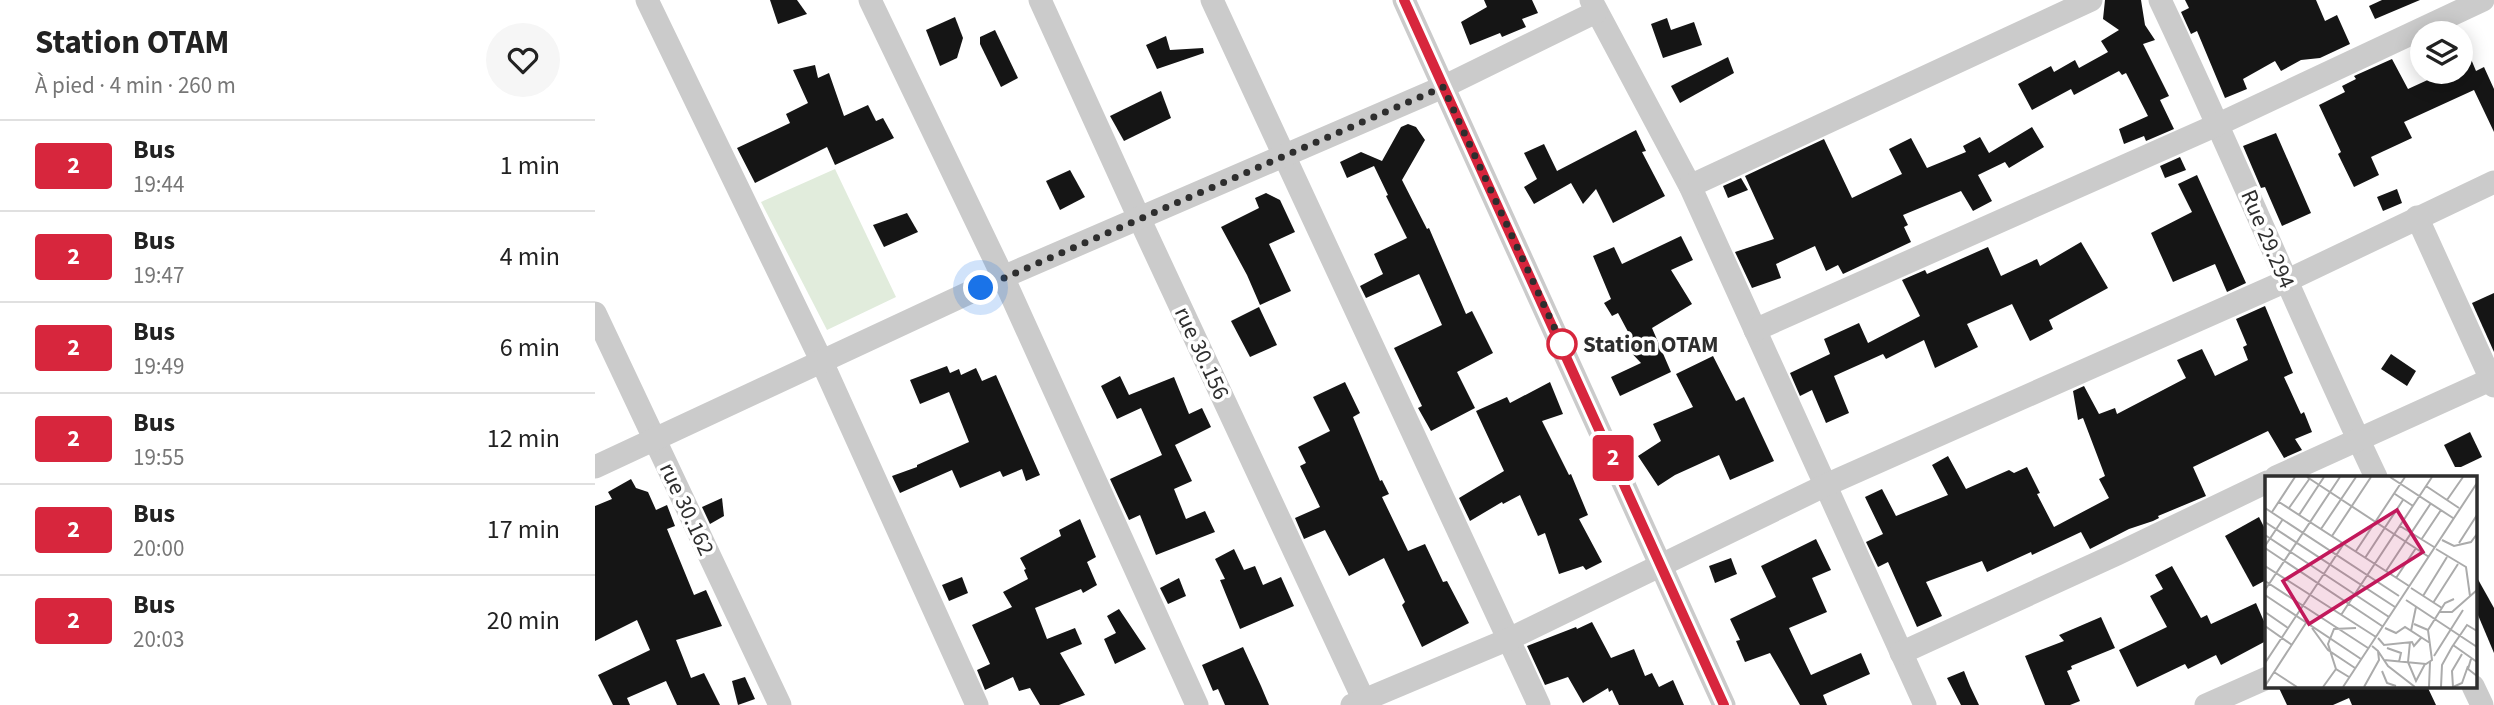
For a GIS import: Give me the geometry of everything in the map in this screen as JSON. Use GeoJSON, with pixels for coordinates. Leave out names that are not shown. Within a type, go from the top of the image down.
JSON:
{"type":"FeatureCollection","features":[{"type":"Feature","properties":{"kind":"street"},"geometry":{"type":"LineString","coordinates":[[647,0],[822,362],[977,705]]}},
{"type":"Feature","properties":{"kind":"street"},"geometry":{"type":"LineString","coordinates":[[870,0],[1003,277],[1197,705]]}},
{"type":"Feature","properties":{"kind":"street","name":"rue 30.156"},"geometry":{"type":"LineString","coordinates":[[1040,0],[1360,703]]}},
{"type":"Feature","properties":{"kind":"street"},"geometry":{"type":"LineString","coordinates":[[1212,0],[1539,705]]}},
{"type":"Feature","properties":{"kind":"street"},"geometry":{"type":"LineString","coordinates":[[1404,0],[1724,705]]}},
{"type":"Feature","properties":{"kind":"street"},"geometry":{"type":"LineString","coordinates":[[1690,186],[2091,0]]}},
{"type":"Feature","properties":{"kind":"street","name":"Rue 29.294"},"geometry":{"type":"LineString","coordinates":[[2160,0],[2219,124],[2286,281],[2375,476]]}},
{"type":"Feature","properties":{"kind":"street"},"geometry":{"type":"LineString","coordinates":[[1755,330],[2219,124],[2483,0]]}},
{"type":"Feature","properties":{"kind":"street"},"geometry":{"type":"LineString","coordinates":[[595,467],[1003,277],[1443,87],[1593,6],[1690,186],[1925,705]]}},
{"type":"Feature","properties":{"kind":"street"},"geometry":{"type":"LineString","coordinates":[[1360,703],[1509,639],[1826,485],[2286,281],[2494,182]]}},
{"type":"Feature","properties":{"kind":"street"},"geometry":{"type":"LineString","coordinates":[[2280,476],[2357,439],[2493,381],[2417,217]]}},
{"type":"Feature","properties":{"kind":"street","name":"rue 30.162"},"geometry":{"type":"LineString","coordinates":[[595,313],[781,705]]}},
{"type":"Feature","properties":{"kind":"street"},"geometry":{"type":"LineString","coordinates":[[1901,653],[2265,482]]}},
{"type":"Feature","properties":{"kind":"street"},"geometry":{"type":"LineString","coordinates":[[2206,705],[2265,678]]}},
{"type":"Feature","properties":{"kind":"street"},"geometry":{"type":"LineString","coordinates":[[2474,688],[2482,705]]}},
{"type":"Feature","properties":{"kind":"green space"},"geometry":{"type":"Polygon","coordinates":[[[835,169],[896,297],[827,330],[761,202],[835,169]]]}},
{"type":"Feature","properties":{"kind":"building"},"geometry":{"type":"Polygon","coordinates":[[[770,0],[797,0],[807,14],[778,24],[770,0]]]}},
{"type":"Feature","properties":{"kind":"building"},"geometry":{"type":"Polygon","coordinates":[[[1484,0],[1532,0],[1538,13],[1522,19],[1526,27],[1502,37],[1500,33],[1470,45],[1461,22],[1487,7],[1484,0]]]}},
{"type":"Feature","properties":{"kind":"building"},"geometry":{"type":"Polygon","coordinates":[[[2105,0],[2141,0],[2145,25],[2155,40],[2143,44],[2169,96],[2160,100],[2174,129],[2146,141],[2144,136],[2124,144],[2119,129],[2148,116],[2126,73],[2122,75],[2119,71],[2074,95],[2071,89],[2032,110],[2018,84],[2051,66],[2054,72],[2075,60],[2079,68],[2108,52],[2101,41],[2119,30],[2103,19],[2105,0]]]}},
{"type":"Feature","properties":{"kind":"building"},"geometry":{"type":"Polygon","coordinates":[[[2185,0],[2316,0],[2325,21],[2337,15],[2350,44],[2320,58],[2301,60],[2281,71],[2275,61],[2243,79],[2247,89],[2225,98],[2197,31],[2191,34],[2181,12],[2189,8],[2185,0]]]}},
{"type":"Feature","properties":{"kind":"building"},"geometry":{"type":"Polygon","coordinates":[[[2382,0],[2420,0],[2375,19],[2369,6],[2382,0]]]}},
{"type":"Feature","properties":{"kind":"building"},"geometry":{"type":"Polygon","coordinates":[[[955,17],[963,38],[957,58],[940,66],[926,30],[955,17]]]}},
{"type":"Feature","properties":{"kind":"building"},"geometry":{"type":"Polygon","coordinates":[[[1667,18],[1671,30],[1694,22],[1702,45],[1663,58],[1651,24],[1667,18]]]}},
{"type":"Feature","properties":{"kind":"building"},"geometry":{"type":"Polygon","coordinates":[[[995,30],[1018,78],[1001,87],[980,44],[980,37],[995,30]]]}},
{"type":"Feature","properties":{"kind":"building"},"geometry":{"type":"Polygon","coordinates":[[[1166,36],[1170,50],[1203,48],[1204,53],[1157,69],[1146,45],[1166,36]]]}},
{"type":"Feature","properties":{"kind":"building"},"geometry":{"type":"Polygon","coordinates":[[[1728,57],[1734,73],[1680,103],[1671,86],[1728,57]]]}},
{"type":"Feature","properties":{"kind":"building"},"geometry":{"type":"Polygon","coordinates":[[[2392,59],[2408,89],[2419,84],[2473,84],[2473,64],[2476,71],[2484,67],[2494,89],[2494,132],[2474,90],[2404,122],[2412,138],[2371,157],[2379,175],[2354,187],[2319,105],[2345,92],[2342,86],[2356,79],[2354,76],[2392,59]]]}},
{"type":"Feature","properties":{"kind":"building"},"geometry":{"type":"Polygon","coordinates":[[[815,65],[818,78],[829,73],[844,116],[868,105],[876,121],[883,118],[894,138],[835,165],[827,147],[755,183],[737,148],[790,123],[786,114],[808,103],[793,70],[815,65]]]}},
{"type":"Feature","properties":{"kind":"building"},"geometry":{"type":"Polygon","coordinates":[[[1161,91],[1171,118],[1124,141],[1110,116],[1161,91]]]}},
{"type":"Feature","properties":{"kind":"building"},"geometry":{"type":"Polygon","coordinates":[[[1408,124],[1416,127],[1425,140],[1402,180],[1427,229],[1429,228],[1466,314],[1472,311],[1493,353],[1457,372],[1475,408],[1431,431],[1418,408],[1422,406],[1394,348],[1442,325],[1419,274],[1366,298],[1360,286],[1383,274],[1374,254],[1407,238],[1374,166],[1347,178],[1340,162],[1361,152],[1382,161],[1401,127],[1408,124]]]}},
{"type":"Feature","properties":{"kind":"building"},"geometry":{"type":"Polygon","coordinates":[[[2032,127],[2044,147],[2009,168],[2005,162],[1978,175],[1992,201],[1973,211],[1961,191],[1903,215],[1908,225],[1904,227],[1911,242],[1843,274],[1838,265],[1826,271],[1815,246],[1776,264],[1781,278],[1752,288],[1735,252],[1774,239],[1745,176],[1824,139],[1852,198],[1902,174],[1889,149],[1911,138],[1927,168],[1966,152],[1963,146],[1980,137],[1989,153],[2032,127]]]}},
{"type":"Feature","properties":{"kind":"building"},"geometry":{"type":"Polygon","coordinates":[[[1636,130],[1646,151],[1642,152],[1665,196],[1613,223],[1596,189],[1583,204],[1571,183],[1534,204],[1524,187],[1537,179],[1524,153],[1544,144],[1557,171],[1636,130]]]}},
{"type":"Feature","properties":{"kind":"building"},"geometry":{"type":"Polygon","coordinates":[[[2276,133],[2311,213],[2282,226],[2265,187],[2261,188],[2243,146],[2276,133]]]}},
{"type":"Feature","properties":{"kind":"building"},"geometry":{"type":"Polygon","coordinates":[[[2180,157],[2186,170],[2165,178],[2160,166],[2180,157]]]}},
{"type":"Feature","properties":{"kind":"building"},"geometry":{"type":"Polygon","coordinates":[[[1070,170],[1085,197],[1060,210],[1046,181],[1070,170]]]}},
{"type":"Feature","properties":{"kind":"building"},"geometry":{"type":"Polygon","coordinates":[[[2197,175],[2246,283],[2227,292],[2215,264],[2173,282],[2151,233],[2192,212],[2178,184],[2197,175]]]}},
{"type":"Feature","properties":{"kind":"building"},"geometry":{"type":"Polygon","coordinates":[[[1741,178],[1748,190],[1728,198],[1723,186],[1741,178]]]}},
{"type":"Feature","properties":{"kind":"building"},"geometry":{"type":"Polygon","coordinates":[[[2397,189],[2402,203],[2383,211],[2377,197],[2397,189]]]}},
{"type":"Feature","properties":{"kind":"building"},"geometry":{"type":"Polygon","coordinates":[[[1266,193],[1280,200],[1295,232],[1269,244],[1291,291],[1260,305],[1221,227],[1259,208],[1255,198],[1266,193]]]}},
{"type":"Feature","properties":{"kind":"building"},"geometry":{"type":"Polygon","coordinates":[[[907,213],[918,232],[884,247],[873,225],[907,213]]]}},
{"type":"Feature","properties":{"kind":"building"},"geometry":{"type":"Polygon","coordinates":[[[1681,236],[1693,260],[1671,270],[1692,304],[1652,328],[1671,372],[1620,396],[1611,377],[1641,363],[1626,347],[1634,343],[1618,313],[1612,316],[1604,303],[1611,299],[1593,256],[1614,247],[1622,264],[1681,236]]]}},
{"type":"Feature","properties":{"kind":"building"},"geometry":{"type":"Polygon","coordinates":[[[2081,242],[2108,288],[2049,320],[2053,329],[2030,341],[2012,304],[1967,324],[1978,347],[1935,368],[1924,340],[1886,359],[1883,354],[1834,376],[1849,413],[1826,423],[1812,390],[1800,396],[1790,373],[1830,354],[1824,339],[1859,323],[1868,343],[1920,316],[1902,280],[1925,270],[1927,274],[1988,247],[2001,276],[2037,259],[2040,266],[2081,242]]]}},
{"type":"Feature","properties":{"kind":"building"},"geometry":{"type":"Polygon","coordinates":[[[2494,293],[2494,352],[2472,303],[2494,293]]]}},
{"type":"Feature","properties":{"kind":"building"},"geometry":{"type":"Polygon","coordinates":[[[2265,306],[2293,373],[2284,377],[2312,432],[2295,439],[2302,450],[2284,458],[2268,431],[2193,467],[2206,496],[2090,549],[2081,532],[1987,572],[1982,561],[1926,582],[1942,616],[1917,627],[1888,562],[1878,567],[1866,542],[1883,534],[1865,497],[1882,489],[1896,516],[1948,495],[1932,465],[1948,456],[1966,489],[2009,470],[2014,473],[2027,467],[2054,527],[2109,498],[2099,479],[2105,476],[2083,418],[2078,420],[2073,391],[2084,386],[2099,414],[2115,408],[2117,414],[2186,378],[2177,360],[2202,349],[2215,376],[2248,360],[2243,347],[2247,345],[2236,319],[2265,306]]]}},
{"type":"Feature","properties":{"kind":"building"},"geometry":{"type":"Polygon","coordinates":[[[1259,307],[1277,345],[1250,357],[1231,321],[1259,307]]]}},
{"type":"Feature","properties":{"kind":"building"},"geometry":{"type":"Polygon","coordinates":[[[2391,354],[2416,371],[2407,386],[2381,369],[2391,354]]]}},
{"type":"Feature","properties":{"kind":"building"},"geometry":{"type":"Polygon","coordinates":[[[1713,356],[1736,401],[1744,397],[1774,461],[1730,480],[1719,455],[1675,475],[1658,486],[1638,456],[1661,441],[1653,424],[1693,407],[1676,374],[1713,356]]]}},
{"type":"Feature","properties":{"kind":"building"},"geometry":{"type":"Polygon","coordinates":[[[947,366],[950,373],[959,369],[961,375],[976,368],[982,381],[996,375],[1040,475],[1026,481],[1022,469],[1003,477],[1000,471],[960,488],[952,470],[900,493],[892,476],[969,442],[949,392],[920,404],[910,380],[947,366]]]}},
{"type":"Feature","properties":{"kind":"building"},"geometry":{"type":"Polygon","coordinates":[[[1120,376],[1129,395],[1174,377],[1189,414],[1202,408],[1211,427],[1175,445],[1192,481],[1174,489],[1186,519],[1205,511],[1215,532],[1156,555],[1140,515],[1129,520],[1110,479],[1162,455],[1141,408],[1117,419],[1101,386],[1120,376]]]}},
{"type":"Feature","properties":{"kind":"building"},"geometry":{"type":"Polygon","coordinates":[[[1345,382],[1360,413],[1353,417],[1380,481],[1382,480],[1389,494],[1382,497],[1408,551],[1425,544],[1443,582],[1447,581],[1469,623],[1422,647],[1384,558],[1349,576],[1325,530],[1304,539],[1295,518],[1320,507],[1300,466],[1306,463],[1298,447],[1330,431],[1313,397],[1345,382]]]}},
{"type":"Feature","properties":{"kind":"building"},"geometry":{"type":"Polygon","coordinates":[[[1550,382],[1563,414],[1542,421],[1569,475],[1571,474],[1588,515],[1579,519],[1602,562],[1586,570],[1583,566],[1559,574],[1545,533],[1538,536],[1520,495],[1470,521],[1459,498],[1504,471],[1476,411],[1507,397],[1510,403],[1550,382]]]}},
{"type":"Feature","properties":{"kind":"building"},"geometry":{"type":"Polygon","coordinates":[[[2470,432],[2482,457],[2455,467],[2444,445],[2470,432]]]}},
{"type":"Feature","properties":{"kind":"building"},"geometry":{"type":"Polygon","coordinates":[[[631,479],[636,488],[648,492],[656,510],[667,505],[675,526],[667,529],[694,595],[706,590],[722,626],[676,640],[691,678],[704,673],[720,705],[677,705],[666,681],[627,698],[630,705],[613,705],[598,675],[650,650],[637,620],[595,641],[595,506],[612,499],[608,492],[631,479]]]}},
{"type":"Feature","properties":{"kind":"building"},"geometry":{"type":"Polygon","coordinates":[[[722,498],[724,516],[710,524],[702,507],[722,498]]]}},
{"type":"Feature","properties":{"kind":"building"},"geometry":{"type":"Polygon","coordinates":[[[2259,517],[2265,529],[2265,581],[2253,587],[2225,536],[2259,517]]]}},
{"type":"Feature","properties":{"kind":"building"},"geometry":{"type":"Polygon","coordinates":[[[1080,519],[1096,557],[1087,562],[1097,585],[1083,593],[1081,589],[1035,608],[1047,639],[1075,628],[1082,644],[1060,653],[1085,695],[1059,705],[1040,705],[1030,688],[1019,691],[1013,677],[985,690],[977,670],[990,664],[972,625],[1012,607],[1003,592],[1028,579],[1020,558],[1061,536],[1059,530],[1080,519]]]}},
{"type":"Feature","properties":{"kind":"building"},"geometry":{"type":"Polygon","coordinates":[[[1816,539],[1831,570],[1812,578],[1827,612],[1789,628],[1811,675],[1861,653],[1870,674],[1823,695],[1827,705],[1800,705],[1770,653],[1745,662],[1736,641],[1740,640],[1730,619],[1776,597],[1761,566],[1816,539]]]}},
{"type":"Feature","properties":{"kind":"building"},"geometry":{"type":"Polygon","coordinates":[[[1234,549],[1244,570],[1255,566],[1263,585],[1281,577],[1294,606],[1240,629],[1220,580],[1225,579],[1215,559],[1234,549]]]}},
{"type":"Feature","properties":{"kind":"building"},"geometry":{"type":"Polygon","coordinates":[[[1731,558],[1737,574],[1715,583],[1709,566],[1731,558]]]}},
{"type":"Feature","properties":{"kind":"building"},"geometry":{"type":"Polygon","coordinates":[[[2172,566],[2201,618],[2207,615],[2211,624],[2256,603],[2265,624],[2265,642],[2221,665],[2216,655],[2188,669],[2185,664],[2137,687],[2119,650],[2167,627],[2150,596],[2163,589],[2155,575],[2172,566]]]}},
{"type":"Feature","properties":{"kind":"building"},"geometry":{"type":"Polygon","coordinates":[[[962,577],[968,593],[949,601],[942,585],[962,577]]]}},
{"type":"Feature","properties":{"kind":"building"},"geometry":{"type":"Polygon","coordinates":[[[1179,578],[1186,596],[1168,604],[1160,588],[1179,578]]]}},
{"type":"Feature","properties":{"kind":"building"},"geometry":{"type":"Polygon","coordinates":[[[2477,578],[2494,608],[2494,653],[2477,613],[2477,578]]]}},
{"type":"Feature","properties":{"kind":"building"},"geometry":{"type":"Polygon","coordinates":[[[1119,609],[1146,649],[1115,664],[1104,639],[1116,633],[1107,616],[1119,609]]]}},
{"type":"Feature","properties":{"kind":"building"},"geometry":{"type":"Polygon","coordinates":[[[2101,617],[2115,648],[2071,666],[2072,669],[2067,671],[2080,701],[2070,705],[2045,705],[2025,656],[2064,641],[2059,635],[2101,617]]]}},
{"type":"Feature","properties":{"kind":"building"},"geometry":{"type":"Polygon","coordinates":[[[1592,622],[1611,658],[1634,649],[1645,676],[1652,673],[1659,687],[1673,680],[1684,705],[1619,705],[1612,690],[1609,692],[1608,688],[1583,703],[1568,677],[1545,685],[1527,646],[1592,622]]]}},
{"type":"Feature","properties":{"kind":"building"},"geometry":{"type":"Polygon","coordinates":[[[1243,647],[1269,705],[1225,705],[1218,689],[1213,691],[1202,665],[1243,647]]]}},
{"type":"Feature","properties":{"kind":"building"},"geometry":{"type":"Polygon","coordinates":[[[1964,671],[1979,705],[1961,705],[1947,678],[1964,671]]]}},
{"type":"Feature","properties":{"kind":"building"},"geometry":{"type":"Polygon","coordinates":[[[745,677],[755,699],[738,705],[732,681],[745,677]]]}},
{"type":"Feature","properties":{"kind":"building"},"geometry":{"type":"Polygon","coordinates":[[[2279,688],[2428,688],[2436,705],[2352,705],[2349,698],[2333,705],[2287,705],[2279,688]]]}},
{"type":"Feature","properties":{"kind":"bus line","name":"2"},"geometry":{"type":"LineString","coordinates":[[1404,0],[1724,705]]}},
{"type":"Feature","properties":{"kind":"place","name":"Station OTAM"},"geometry":{"type":"Point","coordinates":[1562,344]}},
{"type":"Feature","properties":{"kind":"route"},"geometry":{"type":"LineString","coordinates":[[981,288],[1443,87],[1562,344]]}}]}
